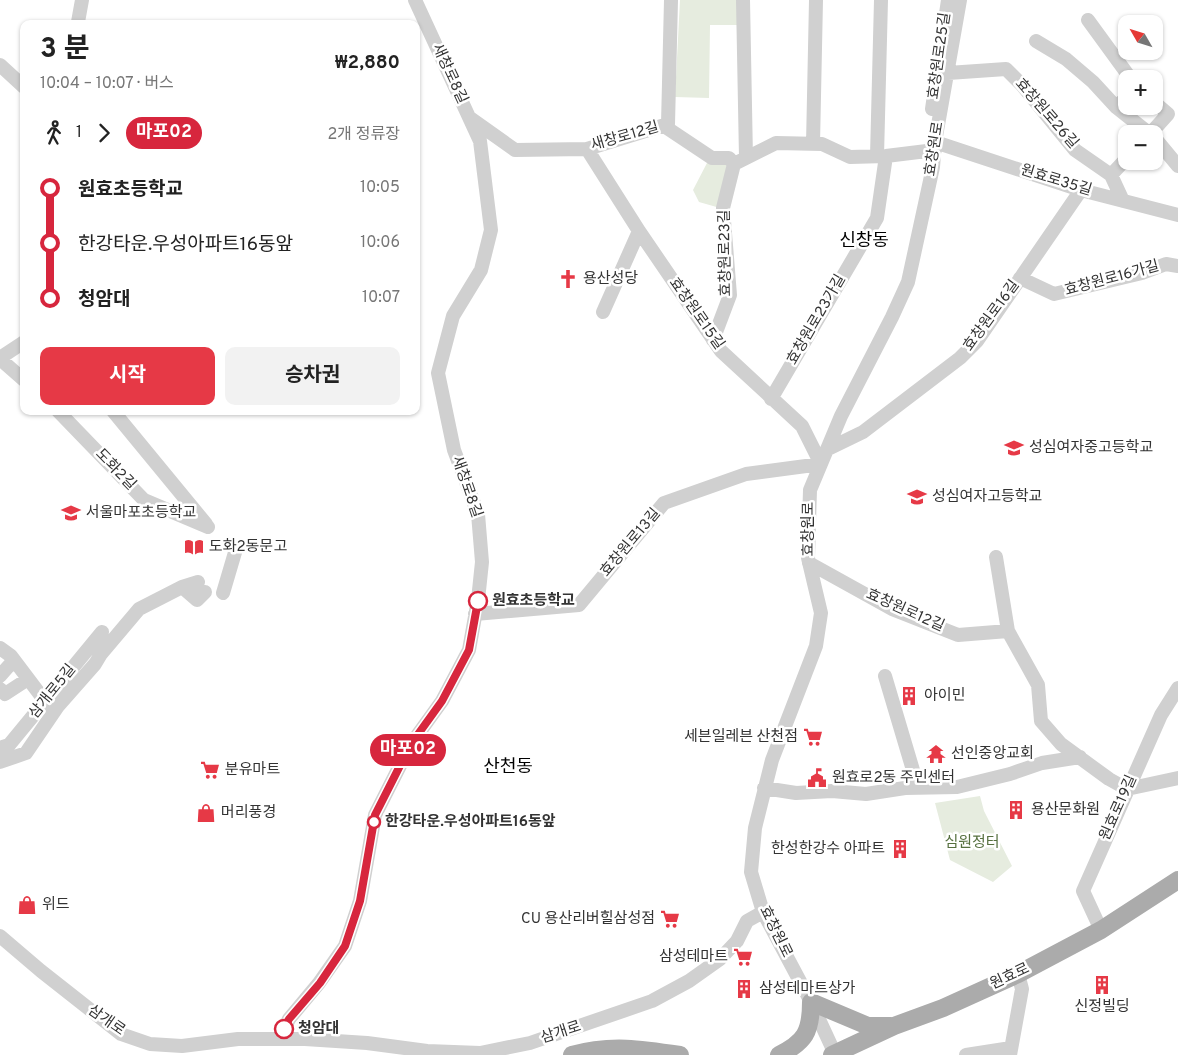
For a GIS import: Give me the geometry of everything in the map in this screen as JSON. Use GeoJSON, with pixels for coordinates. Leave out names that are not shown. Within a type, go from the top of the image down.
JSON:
{"type":"FeatureCollection","features":[{"type":"Feature","properties":{"kind":"main road","name":"원효로"},"geometry":{"type":"LineString","coordinates":[[834,1055],[894,1026],[943,1008],[1018,974],[1101,930],[1178,880]]}},
{"type":"Feature","properties":{"kind":"main road"},"geometry":{"type":"LineString","coordinates":[[778,1055],[800,1042],[811,1016],[811,1002],[868,1026],[894,1026]]}},
{"type":"Feature","properties":{"kind":"main road"},"geometry":{"type":"LineString","coordinates":[[572,1055],[591,1050],[613,1048],[637,1048],[680,1055]]}},
{"type":"Feature","properties":{"kind":"street"},"geometry":{"type":"LineString","coordinates":[[78,20],[82,0]]}},
{"type":"Feature","properties":{"kind":"street","name":"새창로8길"},"geometry":{"type":"LineString","coordinates":[[279,1039],[289,1019],[320,983],[345,946],[360,901],[375,815],[411,744],[442,701],[469,650],[476,614],[482,562],[478,514],[454,450],[438,373],[453,316],[482,270],[491,230],[480,141],[415,0]]}},
{"type":"Feature","properties":{"kind":"street","name":"새창로12길"},"geometry":{"type":"LineString","coordinates":[[468,116],[515,150],[587,149],[668,124],[672,0]]}},
{"type":"Feature","properties":{"kind":"street","name":"효창원로23길"},"geometry":{"type":"LineString","coordinates":[[713,340],[730,295],[723,208],[740,161],[742,0]]}},
{"type":"Feature","properties":{"kind":"street"},"geometry":{"type":"LineString","coordinates":[[813,144],[816,0]]}},
{"type":"Feature","properties":{"kind":"street"},"geometry":{"type":"LineString","coordinates":[[881,0],[882,156]]}},
{"type":"Feature","properties":{"kind":"street","name":"효창원로25길"},"geometry":{"type":"LineString","coordinates":[[935,146],[930,127],[948,0]]}},
{"type":"Feature","properties":{"kind":"street","name":"효창원로"},"geometry":{"type":"LineString","coordinates":[[834,1055],[811,1002],[763,912],[751,872],[755,828],[772,760],[816,646],[821,613],[809,563],[810,490],[841,416],[908,282],[933,167],[960,0]]}},
{"type":"Feature","properties":{"kind":"street"},"geometry":{"type":"LineString","coordinates":[[1088,20],[1125,70]]}},
{"type":"Feature","properties":{"kind":"street"},"geometry":{"type":"LineString","coordinates":[[1036,41],[1073,65],[1118,101]]}},
{"type":"Feature","properties":{"kind":"street"},"geometry":{"type":"LineString","coordinates":[[0,66],[20,84]]}},
{"type":"Feature","properties":{"kind":"street","name":"효창원로26길"},"geometry":{"type":"LineString","coordinates":[[948,74],[1006,69],[1022,85],[1075,150],[1111,175]]}},
{"type":"Feature","properties":{"kind":"street"},"geometry":{"type":"LineString","coordinates":[[1158,125],[1168,114],[1163,110]]}},
{"type":"Feature","properties":{"kind":"street"},"geometry":{"type":"LineString","coordinates":[[1132,115],[1142,125]]}},
{"type":"Feature","properties":{"kind":"street"},"geometry":{"type":"LineString","coordinates":[[664,126],[712,158],[729,158],[740,161],[776,143],[822,144],[850,158],[882,156],[935,146]]}},
{"type":"Feature","properties":{"kind":"street","name":"원효로35길"},"geometry":{"type":"LineString","coordinates":[[935,146],[1081,190],[1178,215]]}},
{"type":"Feature","properties":{"kind":"street"},"geometry":{"type":"LineString","coordinates":[[1163,148],[1178,166]]}},
{"type":"Feature","properties":{"kind":"street","name":"효창원로15길"},"geometry":{"type":"LineString","coordinates":[[587,149],[639,231],[720,351],[802,426],[821,464]]}},
{"type":"Feature","properties":{"kind":"street","name":"효창원로23가길"},"geometry":{"type":"LineString","coordinates":[[771,399],[877,218],[882,156]]}},
{"type":"Feature","properties":{"kind":"street"},"geometry":{"type":"LineString","coordinates":[[1118,168],[1111,175],[1123,201]]}},
{"type":"Feature","properties":{"kind":"street","name":"효창원로16길"},"geometry":{"type":"LineString","coordinates":[[828,449],[863,432],[960,358],[977,341],[1081,190]]}},
{"type":"Feature","properties":{"kind":"street"},"geometry":{"type":"LineString","coordinates":[[603,312],[639,231]]}},
{"type":"Feature","properties":{"kind":"street","name":"효창원로16가길"},"geometry":{"type":"LineString","coordinates":[[1020,278],[1054,294],[1142,273],[1166,264],[1178,266]]}},
{"type":"Feature","properties":{"kind":"street"},"geometry":{"type":"LineString","coordinates":[[20,345],[0,359],[20,376]]}},
{"type":"Feature","properties":{"kind":"street","name":"도화2길"},"geometry":{"type":"LineString","coordinates":[[62,415],[144,500],[208,527],[116,415]]}},
{"type":"Feature","properties":{"kind":"street","name":"효창원로13길"},"geometry":{"type":"LineString","coordinates":[[476,614],[579,605],[664,503],[746,474],[821,464]]}},
{"type":"Feature","properties":{"kind":"street"},"geometry":{"type":"LineString","coordinates":[[223,593],[236,549]]}},
{"type":"Feature","properties":{"kind":"street"},"geometry":{"type":"LineString","coordinates":[[996,557],[1008,631],[1038,685],[1040,721],[1061,744],[1109,779],[1127,789],[1178,778]]}},
{"type":"Feature","properties":{"kind":"street","name":"효창원로12길"},"geometry":{"type":"LineString","coordinates":[[809,563],[892,609],[958,635],[1008,631]]}},
{"type":"Feature","properties":{"kind":"street"},"geometry":{"type":"LineString","coordinates":[[0,762],[26,753],[58,706],[139,609],[182,587],[202,587]]}},
{"type":"Feature","properties":{"kind":"street","name":"삼개로5길"},"geometry":{"type":"LineString","coordinates":[[0,748],[9,745],[102,632]]}},
{"type":"Feature","properties":{"kind":"street"},"geometry":{"type":"LineString","coordinates":[[0,648],[14,660],[45,701]]}},
{"type":"Feature","properties":{"kind":"street"},"geometry":{"type":"LineString","coordinates":[[0,676],[14,660]]}},
{"type":"Feature","properties":{"kind":"street"},"geometry":{"type":"LineString","coordinates":[[885,676],[918,788]]}},
{"type":"Feature","properties":{"kind":"street"},"geometry":{"type":"LineString","coordinates":[[0,689],[5,694],[28,679]]}},
{"type":"Feature","properties":{"kind":"street","name":"원효로19길"},"geometry":{"type":"LineString","coordinates":[[1101,930],[1083,891],[1161,715],[1178,688]]}},
{"type":"Feature","properties":{"kind":"street"},"geometry":{"type":"LineString","coordinates":[[764,788],[796,793],[832,791],[866,794],[905,788],[957,787],[1010,774],[1042,763],[1080,757]]}},
{"type":"Feature","properties":{"kind":"street","name":"삼개로"},"geometry":{"type":"LineString","coordinates":[[0,936],[121,1034],[150,1044],[174,1046],[238,1039],[305,1039],[358,1042],[396,1051],[480,1053],[530,1043],[652,1001],[689,981],[720,959],[737,941],[747,921],[763,912]]}},
{"type":"Feature","properties":{"kind":"street"},"geometry":{"type":"LineString","coordinates":[[966,1055],[1010,1051],[1022,989],[1018,974]]}},
{"type":"Feature","properties":{"kind":"green space"},"geometry":{"type":"Polygon","coordinates":[[[680,0],[738,0],[737,25],[710,25],[709,98],[675,97],[680,0]]]}},
{"type":"Feature","properties":{"kind":"green space"},"geometry":{"type":"Polygon","coordinates":[[[707,163],[727,164],[720,208],[699,202],[693,190],[707,163]]]}},
{"type":"Feature","properties":{"kind":"green space","name":"심원정터"},"geometry":{"type":"Polygon","coordinates":[[[980,796],[984,811],[1012,866],[993,882],[950,860],[935,803],[980,796]]]}},
{"type":"Feature","properties":{"kind":"bus line","name":"마포02"},"geometry":{"type":"LineString","coordinates":[[284,1029],[289,1019],[320,983],[345,946],[360,901],[375,815],[411,744],[442,701],[469,650],[478,601]]}},
{"type":"Feature","properties":{"kind":"place","name":"용산성당"},"geometry":{"type":"Point","coordinates":[568,279]}},
{"type":"Feature","properties":{"kind":"place","name":"성심여자중고등학교"},"geometry":{"type":"Point","coordinates":[1014,448]}},
{"type":"Feature","properties":{"kind":"place","name":"성심여자고등학교"},"geometry":{"type":"Point","coordinates":[917,497]}},
{"type":"Feature","properties":{"kind":"place","name":"서울마포초등학교"},"geometry":{"type":"Point","coordinates":[71,513]}},
{"type":"Feature","properties":{"kind":"place","name":"도화2동문고"},"geometry":{"type":"Point","coordinates":[194,547]}},
{"type":"Feature","properties":{"kind":"place","name":"원효초등학교"},"geometry":{"type":"Point","coordinates":[478,601]}},
{"type":"Feature","properties":{"kind":"place","name":"아이민"},"geometry":{"type":"Point","coordinates":[909,696]}},
{"type":"Feature","properties":{"kind":"place","name":"세븐일레븐 산천점"},"geometry":{"type":"Point","coordinates":[813,737]}},
{"type":"Feature","properties":{"kind":"place","name":"선인중앙교회"},"geometry":{"type":"Point","coordinates":[936,754]}},
{"type":"Feature","properties":{"kind":"place","name":"분유마트"},"geometry":{"type":"Point","coordinates":[210,770]}},
{"type":"Feature","properties":{"kind":"place","name":"원효로2동 주민센터"},"geometry":{"type":"Point","coordinates":[817,778]}},
{"type":"Feature","properties":{"kind":"place","name":"용산문화원"},"geometry":{"type":"Point","coordinates":[1016,810]}},
{"type":"Feature","properties":{"kind":"place","name":"머리풍경"},"geometry":{"type":"Point","coordinates":[206,813]}},
{"type":"Feature","properties":{"kind":"place","name":"한강타운.우성아파트16동앞"},"geometry":{"type":"Point","coordinates":[374,822]}},
{"type":"Feature","properties":{"kind":"place","name":"한성한강수 아파트"},"geometry":{"type":"Point","coordinates":[900,849]}},
{"type":"Feature","properties":{"kind":"place","name":"위드"},"geometry":{"type":"Point","coordinates":[27,905]}},
{"type":"Feature","properties":{"kind":"place","name":"CU 용산리버힐삼성점"},"geometry":{"type":"Point","coordinates":[670,919]}},
{"type":"Feature","properties":{"kind":"place","name":"삼성테마트"},"geometry":{"type":"Point","coordinates":[743,957]}},
{"type":"Feature","properties":{"kind":"place","name":"신정빌딩"},"geometry":{"type":"Point","coordinates":[1102,985]}},
{"type":"Feature","properties":{"kind":"place","name":"삼성테마트상가"},"geometry":{"type":"Point","coordinates":[744,989]}},
{"type":"Feature","properties":{"kind":"place","name":"청암대"},"geometry":{"type":"Point","coordinates":[284,1029]}},
{"type":"Feature","properties":{"kind":"district","name":"신창동"},"geometry":{"type":"Point","coordinates":[864,241]}},
{"type":"Feature","properties":{"kind":"district","name":"산천동"},"geometry":{"type":"Point","coordinates":[508,767]}}]}
